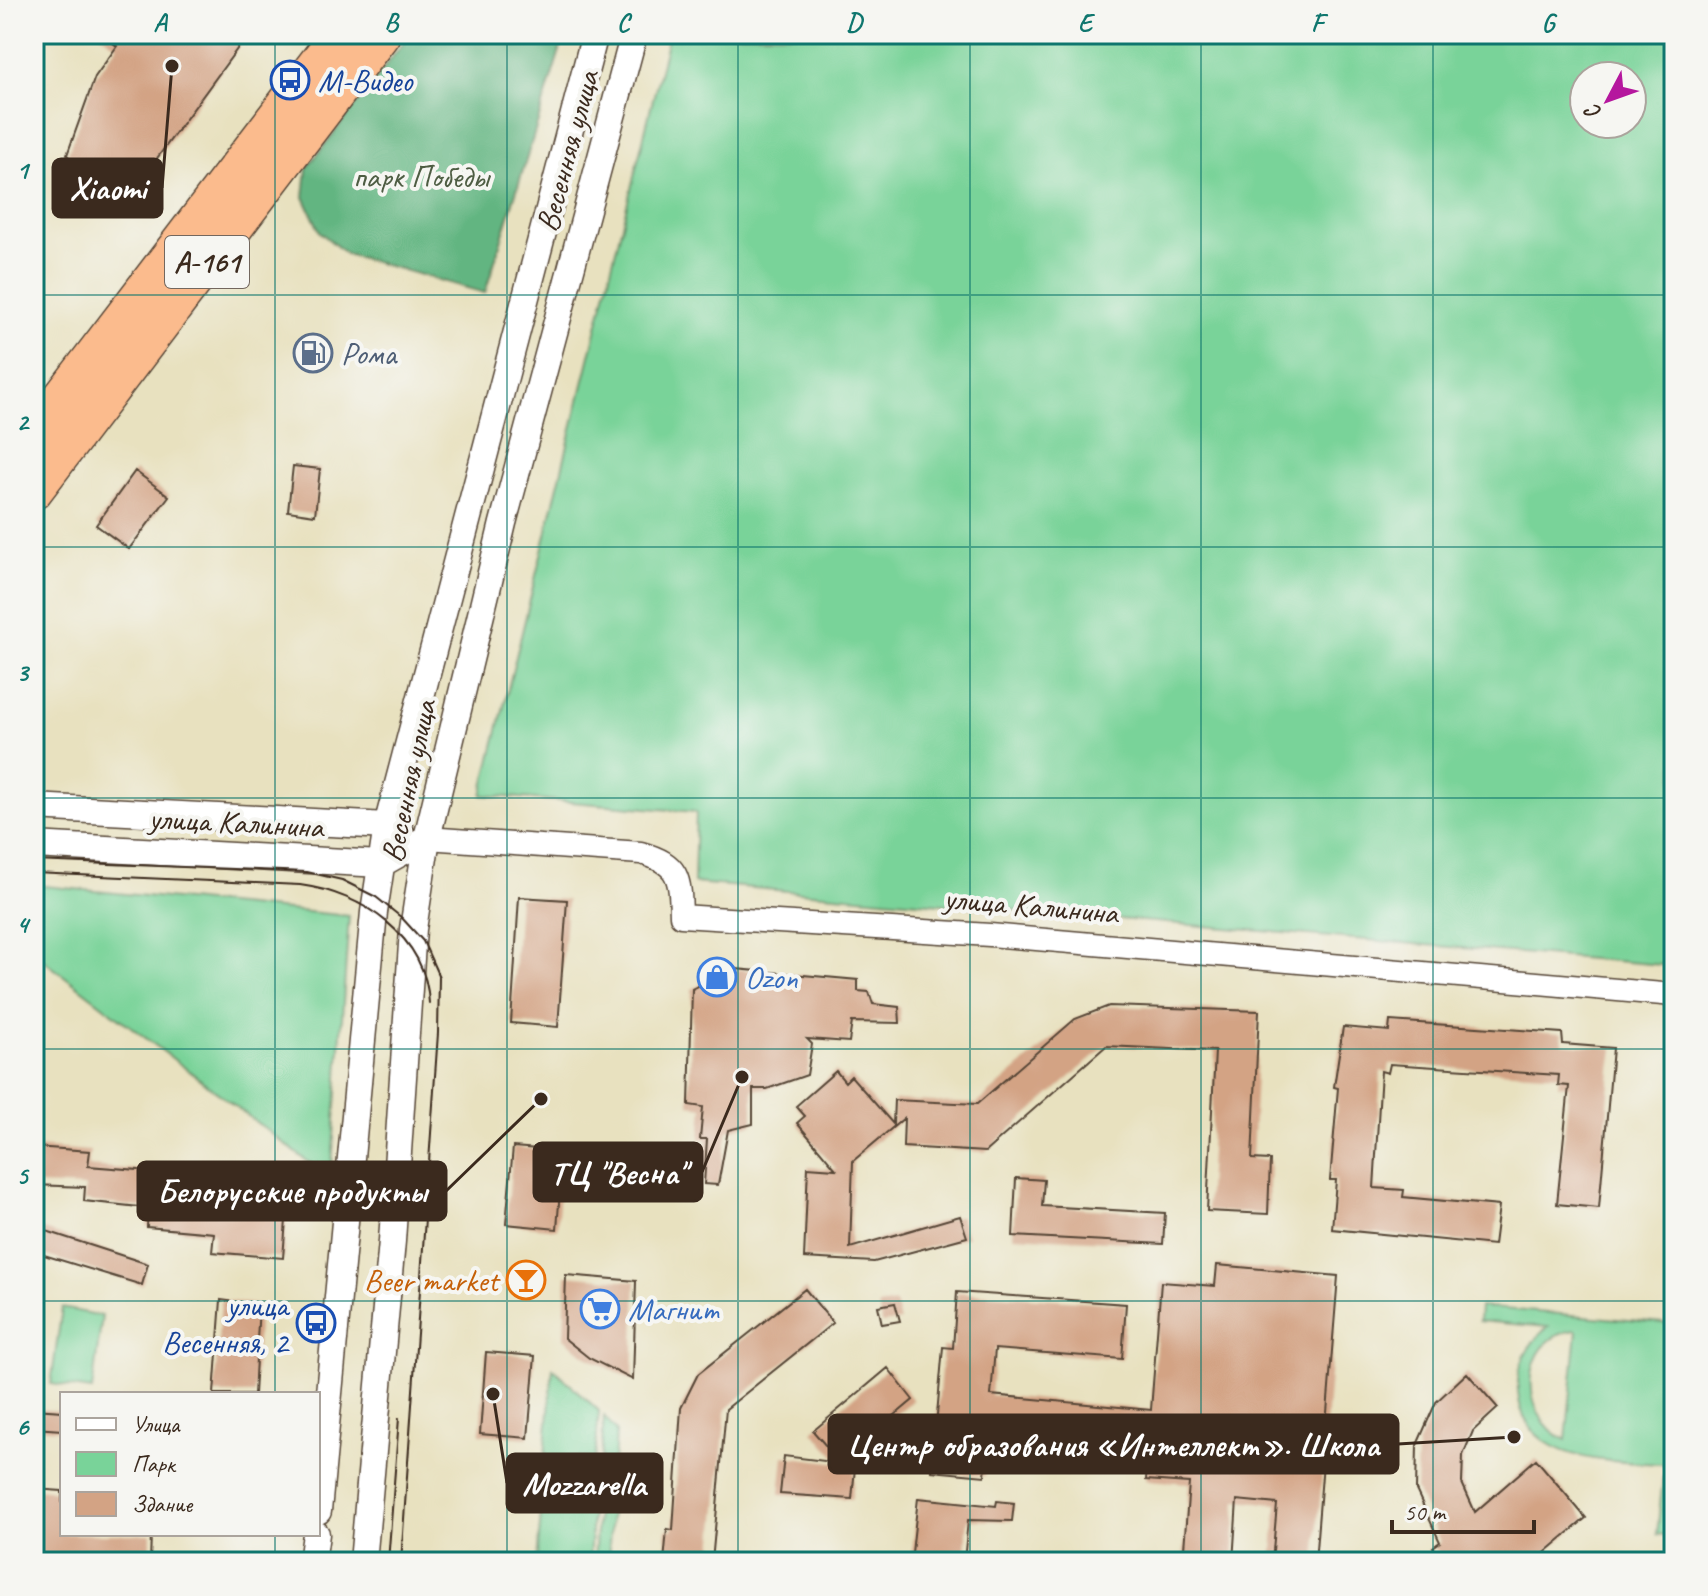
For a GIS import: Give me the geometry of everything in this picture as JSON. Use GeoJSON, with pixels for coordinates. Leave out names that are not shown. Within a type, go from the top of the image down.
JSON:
{"type":"FeatureCollection","features":[{"type":"Feature","properties":{"kind":"highway","name":"А-161"},"geometry":{"type":"LineString","coordinates":[[35,431],[339,34]]}},
{"type":"Feature","properties":{"kind":"highway","name":"А-161"},"geometry":{"type":"LineString","coordinates":[[34,491],[382,34]]}},
{"type":"Feature","properties":{"kind":"street","name":"Весенняя улица"},"geometry":{"type":"LineString","coordinates":[[320,1490],[387,826],[595,34]]}},
{"type":"Feature","properties":{"kind":"street","name":"Весенняя улица"},"geometry":{"type":"LineString","coordinates":[[363,1562],[392,1241],[413,929],[427,838],[503,523],[634,34]]}},
{"type":"Feature","properties":{"kind":"street","name":"улица Калинина"},"geometry":{"type":"LineString","coordinates":[[34,807],[387,826],[427,838],[641,853],[664,860],[680,880],[681,916],[990,935],[1674,995]]}},
{"type":"Feature","properties":{"kind":"street"},"geometry":{"type":"LineString","coordinates":[[381,864],[427,838]]}},
{"type":"Feature","properties":{"kind":"street","name":"улица Калинина"},"geometry":{"type":"LineString","coordinates":[[34,845],[381,864]]}},
{"type":"Feature","properties":{"kind":"street"},"geometry":{"type":"LineString","coordinates":[[312,1562],[316,1536]]}},
{"type":"Feature","properties":{"kind":"green space","name":"парк Победы"},"geometry":{"type":"Polygon","coordinates":[[[410,34],[565,34],[485,293],[346,254],[320,232],[304,197],[307,168],[410,34]]]}},
{"type":"Feature","properties":{"kind":"green space"},"geometry":{"type":"Polygon","coordinates":[[[669,34],[1674,34],[1674,966],[694,883],[696,812],[482,795],[669,34]]]}},
{"type":"Feature","properties":{"kind":"green space"},"geometry":{"type":"Polygon","coordinates":[[[34,885],[349,916],[331,1179],[34,953],[34,885]]]}},
{"type":"Feature","properties":{"kind":"green space"},"geometry":{"type":"Polygon","coordinates":[[[1480,1307],[1674,1324],[1674,1465],[1601,1460],[1577,1455],[1555,1447],[1537,1435],[1524,1416],[1518,1381],[1525,1355],[1548,1327],[1479,1321],[1480,1307]],[[1577,1331],[1557,1336],[1543,1347],[1535,1362],[1532,1379],[1533,1398],[1540,1415],[1551,1429],[1566,1440],[1577,1331]]]}},
{"type":"Feature","properties":{"kind":"green space"},"geometry":{"type":"Polygon","coordinates":[[[62,1308],[102,1316],[92,1390],[51,1384],[62,1308]]]}},
{"type":"Feature","properties":{"kind":"green space"},"geometry":{"type":"Polygon","coordinates":[[[553,1368],[599,1411],[595,1459],[545,1455],[553,1368]]]}},
{"type":"Feature","properties":{"kind":"green space"},"geometry":{"type":"Polygon","coordinates":[[[604,1416],[616,1431],[608,1562],[594,1562],[604,1416]]]}},
{"type":"Feature","properties":{"kind":"green space"},"geometry":{"type":"Polygon","coordinates":[[[545,1464],[595,1468],[589,1562],[537,1562],[545,1464]]]}},
{"type":"Feature","properties":{"kind":"green space"},"geometry":{"type":"Polygon","coordinates":[[[1663,1477],[1674,1479],[1674,1536],[1657,1534],[1663,1477]]]}},
{"type":"Feature","properties":{"kind":"building"},"geometry":{"type":"Polygon","coordinates":[[[100,34],[248,34],[141,180],[131,190],[115,196],[107,196],[82,177],[85,173],[67,155],[95,77],[117,46],[100,34]]]}},
{"type":"Feature","properties":{"kind":"building"},"geometry":{"type":"Polygon","coordinates":[[[293,466],[320,469],[315,515],[288,511],[293,466]]]}},
{"type":"Feature","properties":{"kind":"building"},"geometry":{"type":"Polygon","coordinates":[[[135,471],[169,496],[129,549],[96,525],[135,471]]]}},
{"type":"Feature","properties":{"kind":"building"},"geometry":{"type":"Polygon","coordinates":[[[519,897],[567,900],[558,1027],[511,1023],[519,897]]]}},
{"type":"Feature","properties":{"kind":"building"},"geometry":{"type":"Polygon","coordinates":[[[702,966],[858,980],[858,991],[869,992],[873,1004],[899,1007],[900,1023],[852,1022],[849,1042],[807,1039],[812,1044],[807,1075],[767,1089],[753,1089],[753,1124],[728,1130],[718,1185],[704,1184],[707,1139],[700,1139],[703,1107],[689,1105],[692,989],[700,985],[702,966]]]}},
{"type":"Feature","properties":{"kind":"building"},"geometry":{"type":"Polygon","coordinates":[[[1109,1006],[1259,1011],[1252,1159],[1270,1160],[1268,1214],[1207,1211],[1215,1051],[1106,1046],[985,1152],[903,1147],[904,1118],[853,1161],[850,1248],[960,1216],[967,1237],[874,1262],[804,1258],[808,1167],[836,1169],[797,1123],[805,1116],[796,1106],[836,1071],[845,1082],[851,1076],[893,1124],[894,1100],[977,1104],[1075,1019],[1109,1006]]]}},
{"type":"Feature","properties":{"kind":"building"},"geometry":{"type":"Polygon","coordinates":[[[1390,1021],[1562,1033],[1563,1044],[1613,1048],[1599,1208],[1557,1204],[1569,1086],[1558,1085],[1559,1075],[1390,1064],[1388,1073],[1381,1071],[1374,1188],[1404,1190],[1403,1197],[1499,1206],[1494,1245],[1332,1229],[1336,1180],[1330,1180],[1338,1088],[1334,1087],[1343,1027],[1389,1031],[1390,1021]]]}},
{"type":"Feature","properties":{"kind":"building"},"geometry":{"type":"Polygon","coordinates":[[[34,1147],[90,1151],[88,1166],[151,1171],[149,1190],[217,1195],[216,1214],[286,1220],[283,1258],[212,1252],[214,1233],[147,1227],[148,1208],[84,1201],[85,1187],[34,1185],[34,1147]]]}},
{"type":"Feature","properties":{"kind":"building"},"geometry":{"type":"Polygon","coordinates":[[[513,1147],[563,1151],[557,1229],[506,1224],[513,1147]]]}},
{"type":"Feature","properties":{"kind":"building"},"geometry":{"type":"Polygon","coordinates":[[[1016,1178],[1044,1180],[1042,1206],[1165,1213],[1163,1244],[1013,1236],[1016,1178]]]}},
{"type":"Feature","properties":{"kind":"building"},"geometry":{"type":"Polygon","coordinates":[[[34,1227],[148,1264],[142,1285],[34,1252],[34,1227]]]}},
{"type":"Feature","properties":{"kind":"building"},"geometry":{"type":"Polygon","coordinates":[[[1217,1265],[1338,1276],[1315,1562],[1272,1562],[1277,1504],[1237,1500],[1233,1562],[1183,1562],[1189,1483],[1146,1480],[1149,1442],[989,1426],[985,1476],[932,1471],[943,1347],[953,1348],[957,1292],[1126,1304],[1122,1359],[995,1349],[991,1395],[1151,1410],[1161,1282],[1215,1286],[1217,1265]]]}},
{"type":"Feature","properties":{"kind":"building","name":"Магнит"},"geometry":{"type":"Polygon","coordinates":[[[566,1275],[636,1281],[633,1380],[589,1358],[564,1338],[566,1275]]]}},
{"type":"Feature","properties":{"kind":"building"},"geometry":{"type":"Polygon","coordinates":[[[805,1289],[833,1323],[726,1409],[712,1562],[664,1562],[667,1529],[673,1530],[681,1408],[698,1374],[805,1289]]]}},
{"type":"Feature","properties":{"kind":"building"},"geometry":{"type":"Polygon","coordinates":[[[221,1300],[259,1305],[254,1392],[214,1392],[221,1300]]]}},
{"type":"Feature","properties":{"kind":"building"},"geometry":{"type":"Polygon","coordinates":[[[895,1303],[900,1321],[882,1324],[878,1306],[895,1303]]]}},
{"type":"Feature","properties":{"kind":"building"},"geometry":{"type":"Polygon","coordinates":[[[486,1352],[535,1356],[528,1438],[480,1434],[486,1352]]]}},
{"type":"Feature","properties":{"kind":"building"},"geometry":{"type":"Polygon","coordinates":[[[888,1368],[913,1400],[857,1447],[852,1499],[780,1494],[784,1456],[841,1463],[813,1431],[888,1368]]]}},
{"type":"Feature","properties":{"kind":"building"},"geometry":{"type":"Polygon","coordinates":[[[1467,1373],[1498,1408],[1473,1431],[1463,1455],[1462,1483],[1475,1512],[1536,1459],[1586,1518],[1534,1562],[1446,1562],[1433,1547],[1440,1542],[1416,1490],[1417,1445],[1436,1402],[1467,1373]]]}},
{"type":"Feature","properties":{"kind":"building"},"geometry":{"type":"Polygon","coordinates":[[[34,1409],[60,1411],[60,1430],[34,1428],[34,1409]]]}},
{"type":"Feature","properties":{"kind":"building"},"geometry":{"type":"Polygon","coordinates":[[[34,1489],[60,1491],[60,1536],[151,1536],[150,1562],[34,1562],[34,1489]]]}},
{"type":"Feature","properties":{"kind":"building"},"geometry":{"type":"Polygon","coordinates":[[[918,1498],[996,1506],[997,1501],[1014,1503],[1012,1521],[968,1520],[964,1562],[911,1562],[918,1498]]]}},
{"type":"Feature","properties":{"kind":"tram line"},"geometry":{"type":"LineString","coordinates":[[34,861],[307,872],[342,880],[376,897],[402,918],[423,941],[439,977],[438,1033],[401,1562]]}},
{"type":"Feature","properties":{"kind":"tram line"},"geometry":{"type":"LineString","coordinates":[[34,873],[300,885],[346,897],[387,922],[403,938],[416,957],[425,979],[429,1003]]}},
{"type":"Feature","properties":{"kind":"tram line"},"geometry":{"type":"LineString","coordinates":[[388,1562],[399,1418]]}},
{"type":"Feature","properties":{"kind":"place","name":"Xiaomi"},"geometry":{"type":"Point","coordinates":[172,66]}},
{"type":"Feature","properties":{"kind":"place","name":"М-Видео"},"geometry":{"type":"Point","coordinates":[290,80]}},
{"type":"Feature","properties":{"kind":"place","name":"Рома"},"geometry":{"type":"Point","coordinates":[313,353]}},
{"type":"Feature","properties":{"kind":"place","name":"Ozon"},"geometry":{"type":"Point","coordinates":[717,977]}},
{"type":"Feature","properties":{"kind":"place","name":"ТЦ \"Весна\""},"geometry":{"type":"Point","coordinates":[742,1077]}},
{"type":"Feature","properties":{"kind":"place","name":"Белорусские продукты"},"geometry":{"type":"Point","coordinates":[541,1099]}},
{"type":"Feature","properties":{"kind":"place","name":"Beer market"},"geometry":{"type":"Point","coordinates":[526,1280]}},
{"type":"Feature","properties":{"kind":"place","name":"Магнит"},"geometry":{"type":"Point","coordinates":[600,1309]}},
{"type":"Feature","properties":{"kind":"place","name":"улица Весенняя, 2"},"geometry":{"type":"Point","coordinates":[316,1323]}},
{"type":"Feature","properties":{"kind":"place","name":"Mozzarella"},"geometry":{"type":"Point","coordinates":[493,1394]}},
{"type":"Feature","properties":{"kind":"place","name":"Центр образования «Интеллект». Школа"},"geometry":{"type":"Point","coordinates":[1514,1437]}}]}
